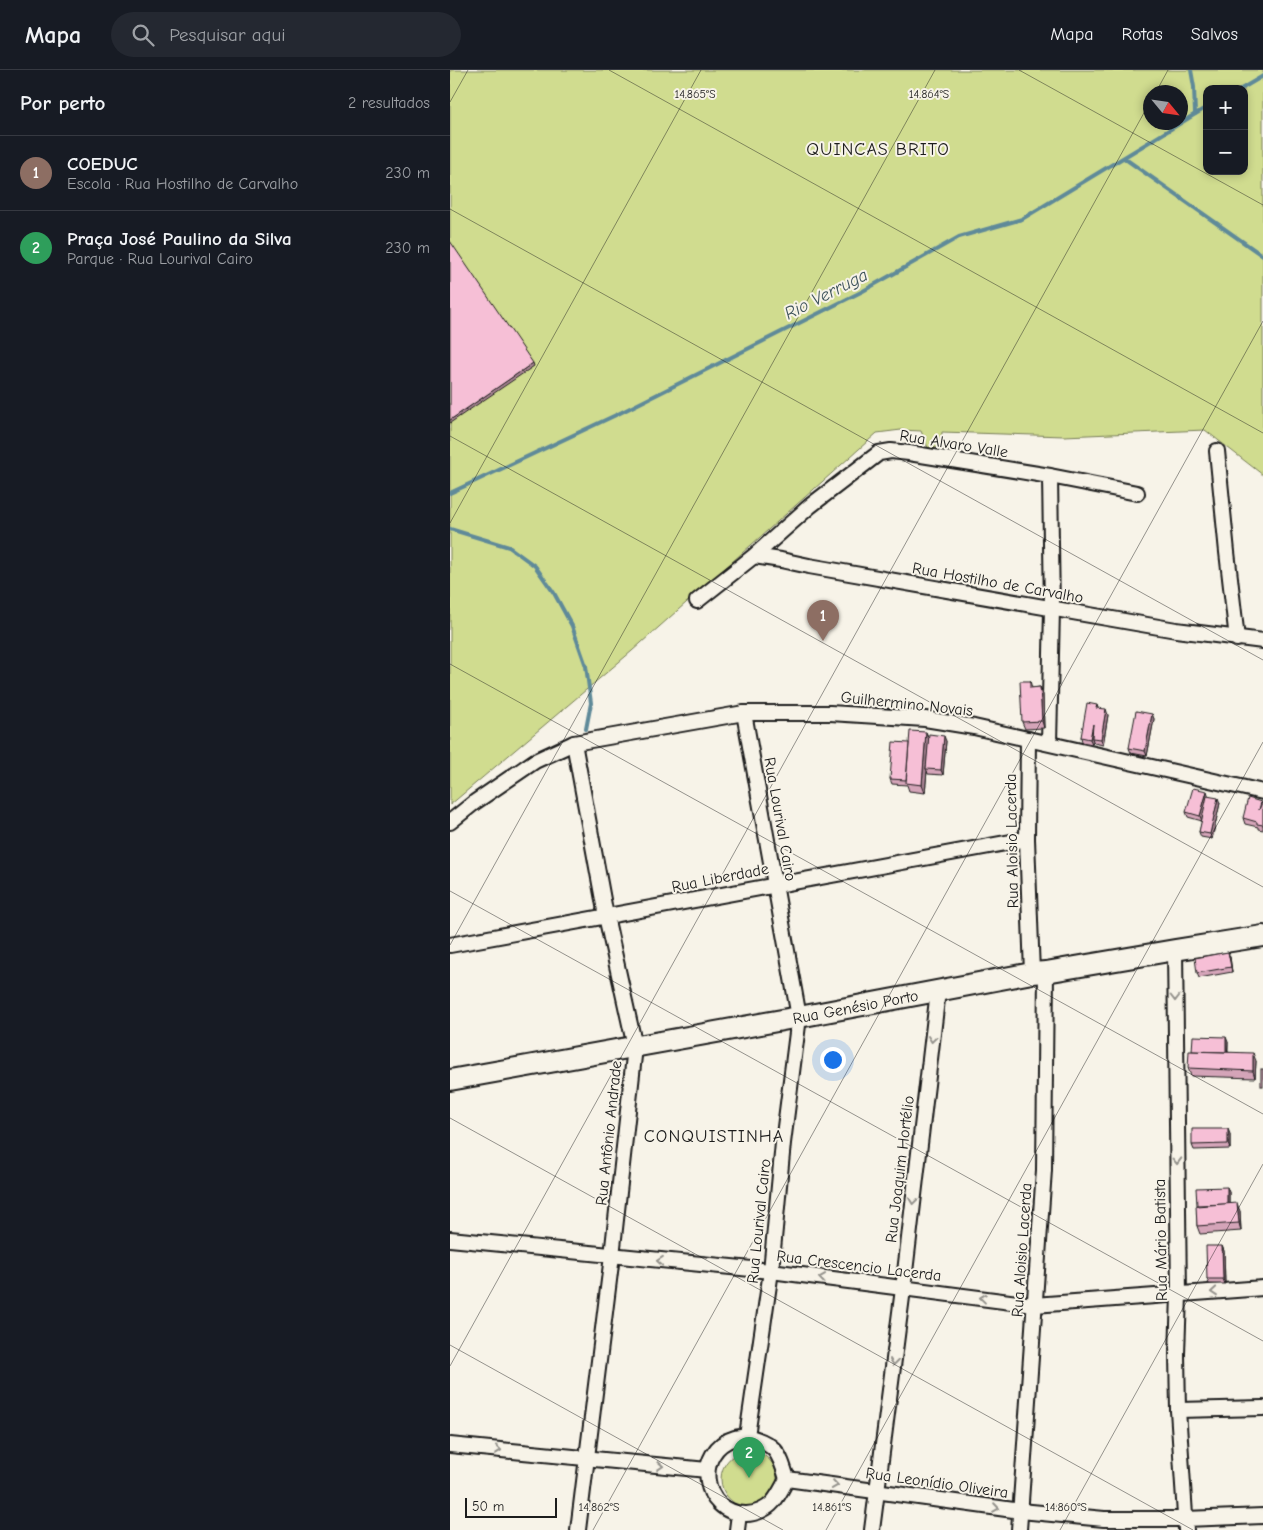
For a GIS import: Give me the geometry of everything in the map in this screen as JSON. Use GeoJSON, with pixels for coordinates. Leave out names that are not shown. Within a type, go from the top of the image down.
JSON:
{"type":"FeatureCollection","features":[{"type":"Feature","properties":{"kind":"street","name":"Rua Alvaro Valle"},"geometry":{"type":"LineString","coordinates":[[696,601],[754,556],[810,506],[865,463],[884,451],[891,450],[1050,476],[1137,493]]}},
{"type":"Feature","properties":{"kind":"street"},"geometry":{"type":"LineString","coordinates":[[1217,451],[1238,639]]}},
{"type":"Feature","properties":{"kind":"street"},"geometry":{"type":"LineString","coordinates":[[1049,743],[1052,609],[1050,476]]}},
{"type":"Feature","properties":{"kind":"street","name":"Rua Hostilho de Carvalho"},"geometry":{"type":"LineString","coordinates":[[754,556],[1052,609],[1238,639],[1263,641]]}},
{"type":"Feature","properties":{"kind":"street","name":"Guilhermino Novais"},"geometry":{"type":"LineString","coordinates":[[450,822],[475,802],[535,761],[574,743],[744,714],[830,713],[925,720],[974,727],[1263,792]]}},
{"type":"Feature","properties":{"kind":"street","name":"Rua Lourival Cairo"},"geometry":{"type":"LineString","coordinates":[[744,714],[800,1018],[783,1144],[771,1271],[747,1436]]}},
{"type":"Feature","properties":{"kind":"street","name":"Rua Aloisio Lacerda"},"geometry":{"type":"LineString","coordinates":[[1019,1530],[1044,1170],[1039,973],[1027,839],[1028,739]]}},
{"type":"Feature","properties":{"kind":"street","name":"Rua Antônio Andrade"},"geometry":{"type":"LineString","coordinates":[[574,743],[606,916],[636,1047],[578,1530]]}},
{"type":"Feature","properties":{"kind":"street","name":"Rua Liberdade"},"geometry":{"type":"LineString","coordinates":[[450,945],[1027,839]]}},
{"type":"Feature","properties":{"kind":"street","name":"Rua Genésio Porto"},"geometry":{"type":"LineString","coordinates":[[450,1080],[800,1018],[1039,973],[1263,936]]}},
{"type":"Feature","properties":{"kind":"street","name":"Rua Mário Batista"},"geometry":{"type":"LineString","coordinates":[[1175,950],[1179,1295],[1177,1354],[1178,1410],[1185,1524]]}},
{"type":"Feature","properties":{"kind":"street","name":"Rua Joaquim Hortélio"},"geometry":{"type":"LineString","coordinates":[[872,1530],[938,991]]}},
{"type":"Feature","properties":{"kind":"street","name":"Rua Crescencio Lacerda"},"geometry":{"type":"LineString","coordinates":[[450,1239],[771,1271],[1034,1305],[1263,1288]]}},
{"type":"Feature","properties":{"kind":"street"},"geometry":{"type":"LineString","coordinates":[[1178,1410],[1263,1408]]}},
{"type":"Feature","properties":{"kind":"street"},"geometry":{"type":"LineString","coordinates":[[747,1436],[765,1442],[777,1452],[787,1478],[773,1503],[763,1510],[751,1514],[739,1514],[728,1510],[718,1503],[712,1494],[708,1482],[707,1470],[712,1456],[722,1445],[735,1438],[747,1436]]}},
{"type":"Feature","properties":{"kind":"street"},"geometry":{"type":"LineString","coordinates":[[450,1445],[707,1470]]}},
{"type":"Feature","properties":{"kind":"street","name":"Rua Leonídio Oliveira"},"geometry":{"type":"LineString","coordinates":[[787,1478],[1021,1511],[1103,1525],[1185,1524],[1263,1516]]}},
{"type":"Feature","properties":{"kind":"street"},"geometry":{"type":"LineString","coordinates":[[738,1530],[739,1514]]}},
{"type":"Feature","properties":{"kind":"green space"},"geometry":{"type":"Polygon","coordinates":[[[450,70],[1263,70],[1263,475],[1205,430],[1064,436],[942,432],[941,447],[928,448],[921,431],[901,430],[877,433],[632,651],[450,805],[450,70]]]}},
{"type":"Feature","properties":{"kind":"green space"},"geometry":{"type":"Polygon","coordinates":[[[749,1451],[760,1453],[769,1459],[775,1468],[777,1479],[775,1490],[769,1499],[760,1505],[749,1507],[738,1505],[729,1499],[723,1490],[721,1479],[723,1468],[729,1459],[738,1453],[749,1451]]]}},
{"type":"Feature","properties":{"kind":"building"},"geometry":{"type":"Polygon","coordinates":[[[450,241],[533,363],[450,420],[450,241]]]}},
{"type":"Feature","properties":{"kind":"building"},"geometry":{"type":"Polygon","coordinates":[[[1020,681],[1030,681],[1030,688],[1040,687],[1042,721],[1022,722],[1020,681]]]}},
{"type":"Feature","properties":{"kind":"building"},"geometry":{"type":"Polygon","coordinates":[[[1087,703],[1097,705],[1096,708],[1106,709],[1101,739],[1092,738],[1093,724],[1090,739],[1081,737],[1087,703]]]}},
{"type":"Feature","properties":{"kind":"building"},"geometry":{"type":"Polygon","coordinates":[[[1136,711],[1152,714],[1145,751],[1129,748],[1136,711]]]}},
{"type":"Feature","properties":{"kind":"building"},"geometry":{"type":"Polygon","coordinates":[[[910,731],[926,732],[922,785],[906,783],[910,731]]]}},
{"type":"Feature","properties":{"kind":"building"},"geometry":{"type":"Polygon","coordinates":[[[929,734],[944,736],[941,770],[926,769],[929,734]]]}},
{"type":"Feature","properties":{"kind":"building"},"geometry":{"type":"Polygon","coordinates":[[[893,742],[909,743],[906,780],[890,779],[893,742]]]}},
{"type":"Feature","properties":{"kind":"building"},"geometry":{"type":"Polygon","coordinates":[[[1193,788],[1207,791],[1200,816],[1186,812],[1193,788]]]}},
{"type":"Feature","properties":{"kind":"building"},"geometry":{"type":"Polygon","coordinates":[[[1207,796],[1218,798],[1210,834],[1199,832],[1207,796]]]}},
{"type":"Feature","properties":{"kind":"building"},"geometry":{"type":"Polygon","coordinates":[[[1248,798],[1261,802],[1259,810],[1263,803],[1263,825],[1243,818],[1248,798]]]}},
{"type":"Feature","properties":{"kind":"building"},"geometry":{"type":"Polygon","coordinates":[[[1228,952],[1231,967],[1197,973],[1195,958],[1228,952]]]}},
{"type":"Feature","properties":{"kind":"building"},"geometry":{"type":"Polygon","coordinates":[[[1193,1036],[1226,1037],[1226,1052],[1192,1051],[1193,1036]]]}},
{"type":"Feature","properties":{"kind":"building"},"geometry":{"type":"Polygon","coordinates":[[[1189,1051],[1253,1053],[1253,1071],[1188,1068],[1189,1051]]]}},
{"type":"Feature","properties":{"kind":"building"},"geometry":{"type":"Polygon","coordinates":[[[1261,1069],[1263,1069],[1263,1086],[1261,1086],[1261,1069]]]}},
{"type":"Feature","properties":{"kind":"building"},"geometry":{"type":"Polygon","coordinates":[[[1192,1129],[1228,1129],[1228,1144],[1192,1145],[1192,1129]]]}},
{"type":"Feature","properties":{"kind":"building"},"geometry":{"type":"Polygon","coordinates":[[[1227,1187],[1227,1204],[1197,1205],[1196,1188],[1227,1187]]]}},
{"type":"Feature","properties":{"kind":"building"},"geometry":{"type":"Polygon","coordinates":[[[1237,1203],[1239,1223],[1197,1226],[1196,1206],[1237,1203]]]}},
{"type":"Feature","properties":{"kind":"building"},"geometry":{"type":"Polygon","coordinates":[[[1206,1246],[1222,1246],[1223,1279],[1207,1279],[1206,1246]]]}},
{"type":"Feature","properties":{"kind":"waterway"},"geometry":{"type":"LineString","coordinates":[[1191,70],[1195,114]]}},
{"type":"Feature","properties":{"kind":"waterway","name":"Rio Verruga"},"geometry":{"type":"LineString","coordinates":[[1248,85],[1263,76]]}},
{"type":"Feature","properties":{"kind":"waterway","name":"Rio Verruga"},"geometry":{"type":"LineString","coordinates":[[450,493],[618,414],[863,291],[959,237],[1022,219],[1203,109]]}},
{"type":"Feature","properties":{"kind":"waterway"},"geometry":{"type":"LineString","coordinates":[[1124,158],[1263,256]]}},
{"type":"Feature","properties":{"kind":"waterway"},"geometry":{"type":"LineString","coordinates":[[450,529],[509,547],[535,566],[554,593],[572,626],[586,666],[591,703],[586,729]]}},
{"type":"Feature","properties":{"kind":"place","name":"COEDUC"},"geometry":{"type":"Point","coordinates":[823,641]}},
{"type":"Feature","properties":{"kind":"place","name":"Praça José Paulino da Silva"},"geometry":{"type":"Point","coordinates":[749,1478]}},
{"type":"Feature","properties":{"kind":"district","name":"QUINCAS BRITO"},"geometry":{"type":"Point","coordinates":[878,149]}},
{"type":"Feature","properties":{"kind":"district","name":"CONQUISTINHA"},"geometry":{"type":"Point","coordinates":[714,1136]}}]}
